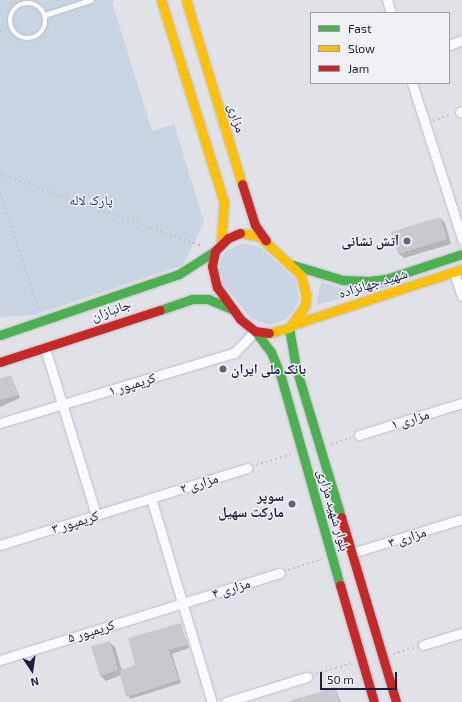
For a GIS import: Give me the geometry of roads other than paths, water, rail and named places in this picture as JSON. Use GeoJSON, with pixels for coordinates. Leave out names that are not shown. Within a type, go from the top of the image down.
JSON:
{"type":"FeatureCollection","features":[{"type":"Feature","properties":{"kind":"main road"},"geometry":{"type":"LineString","coordinates":[[161,0],[224,202],[213,275],[217,287],[240,320],[255,331],[276,333],[291,326],[305,306],[306,295],[301,276],[293,265],[267,242],[255,235],[240,233],[218,247]]}},
{"type":"Feature","properties":{"kind":"main road","name":"مزاری"},"geometry":{"type":"LineString","coordinates":[[186,0],[256,225],[267,242]]}},
{"type":"Feature","properties":{"kind":"main road","name":"جانبازان"},"geometry":{"type":"LineString","coordinates":[[0,335],[179,274],[218,247]]}},
{"type":"Feature","properties":{"kind":"main road","name":"شهید جهانزاده"},"geometry":{"type":"LineString","coordinates":[[293,265],[343,280],[369,281],[386,279],[462,254]]}},
{"type":"Feature","properties":{"kind":"main road"},"geometry":{"type":"LineString","coordinates":[[449,258],[458,271]]}},
{"type":"Feature","properties":{"kind":"main road","name":"شهید جهانزاده"},"geometry":{"type":"LineString","coordinates":[[291,326],[458,271]]}},
{"type":"Feature","properties":{"kind":"main road","name":"جانبازان"},"geometry":{"type":"LineString","coordinates":[[0,362],[192,299],[208,299],[232,309]]}},
{"type":"Feature","properties":{"kind":"main road","name":"بلوار شهید مزاری"},"geometry":{"type":"LineString","coordinates":[[291,326],[296,368],[396,702]]}},
{"type":"Feature","properties":{"kind":"main road","name":"بلوار شهید مزاری"},"geometry":{"type":"LineString","coordinates":[[255,331],[276,365],[302,450],[374,702]]}},
{"type":"Feature","properties":{"kind":"street"},"geometry":{"type":"LineString","coordinates":[[387,0],[391,12]]}},
{"type":"Feature","properties":{"kind":"street"},"geometry":{"type":"LineString","coordinates":[[450,45],[462,40]]}},
{"type":"Feature","properties":{"kind":"street"},"geometry":{"type":"LineString","coordinates":[[412,84],[462,239]]}},
{"type":"Feature","properties":{"kind":"street"},"geometry":{"type":"LineString","coordinates":[[458,271],[462,296]]}},
{"type":"Feature","properties":{"kind":"street","name":"کریمپور ۱"},"geometry":{"type":"LineString","coordinates":[[0,423],[234,353],[255,331]]}},
{"type":"Feature","properties":{"kind":"street"},"geometry":{"type":"LineString","coordinates":[[45,348],[96,515]]}},
{"type":"Feature","properties":{"kind":"street","name":"مزاری ۱"},"geometry":{"type":"LineString","coordinates":[[359,435],[462,403]]}},
{"type":"Feature","properties":{"kind":"street","name":"مزاری ۲"},"geometry":{"type":"LineString","coordinates":[[151,498],[247,468]]}},
{"type":"Feature","properties":{"kind":"street"},"geometry":{"type":"LineString","coordinates":[[151,498],[212,702]]}},
{"type":"Feature","properties":{"kind":"street","name":"کریمپور ۳"},"geometry":{"type":"LineString","coordinates":[[0,545],[151,498]]}},
{"type":"Feature","properties":{"kind":"street","name":"مزاری ۳"},"geometry":{"type":"LineString","coordinates":[[352,553],[462,519]]}},
{"type":"Feature","properties":{"kind":"street","name":"مزاری ۴"},"geometry":{"type":"LineString","coordinates":[[182,603],[280,572]]}},
{"type":"Feature","properties":{"kind":"street","name":"کریمپور ۵"},"geometry":{"type":"LineString","coordinates":[[0,660],[182,603]]}},
{"type":"Feature","properties":{"kind":"street"},"geometry":{"type":"LineString","coordinates":[[423,645],[462,633]]}},
{"type":"Feature","properties":{"kind":"street"},"geometry":{"type":"LineString","coordinates":[[226,702],[307,677]]}},
{"type":"Feature","properties":{"kind":"lane"},"geometry":{"type":"LineString","coordinates":[[45,15],[91,0]]}},
{"type":"Feature","properties":{"kind":"lane"},"geometry":{"type":"LineString","coordinates":[[31,2],[43,8],[45,15],[48,20],[44,32],[32,39],[20,38],[11,28],[10,15],[18,5],[31,2]]}},
{"type":"Feature","properties":{"kind":"place","name":"آتش نشانی"},"geometry":{"type":"Point","coordinates":[407,241]}},
{"type":"Feature","properties":{"kind":"place","name":"بانک ملی ایران"},"geometry":{"type":"Point","coordinates":[223,369]}},
{"type":"Feature","properties":{"kind":"place","name":"سوپر مارکت سهیل"},"geometry":{"type":"Point","coordinates":[292,504]}},
{"type":"Feature","properties":{"kind":"park label","name":"پارک لاله"},"geometry":{"type":"Point","coordinates":[91,200]}}]}
